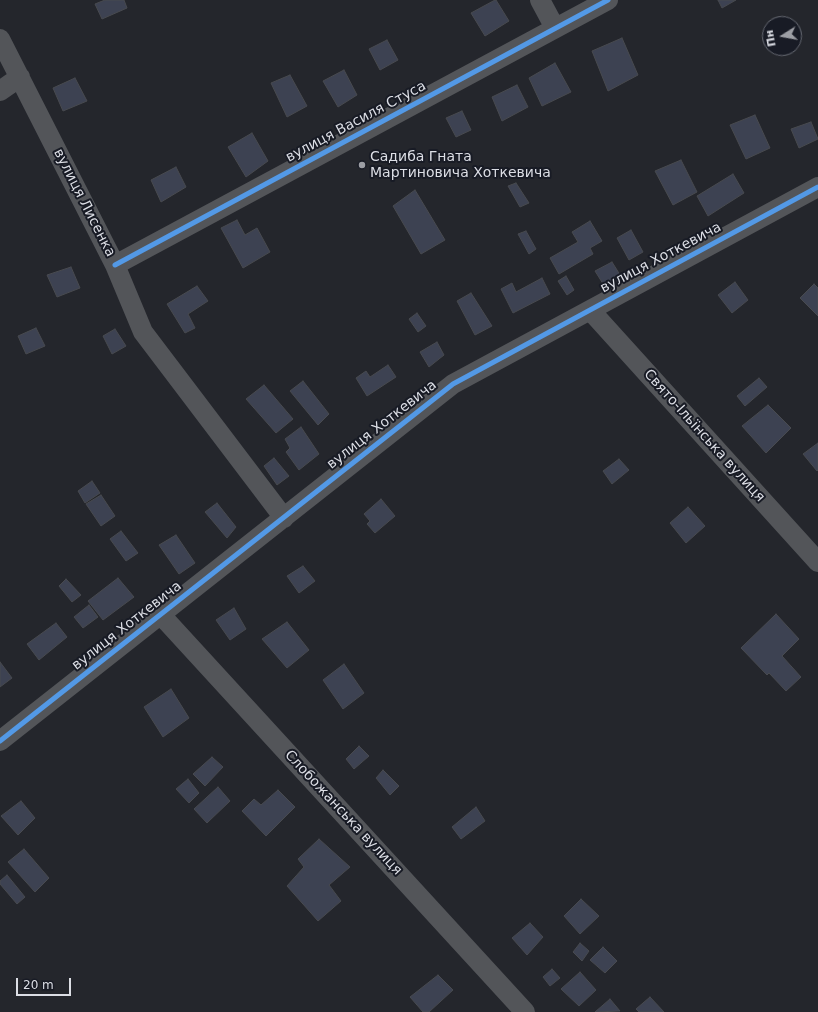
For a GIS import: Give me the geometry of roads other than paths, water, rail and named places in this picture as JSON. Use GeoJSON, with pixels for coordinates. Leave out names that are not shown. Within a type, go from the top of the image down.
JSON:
{"type":"FeatureCollection","features":[{"type":"Feature","properties":{"kind":"street"},"geometry":{"type":"LineString","coordinates":[[540,0],[555,28]]}},
{"type":"Feature","properties":{"kind":"street","name":"вулиця Василя Стуса"},"geometry":{"type":"LineString","coordinates":[[115,265],[608,0]]}},
{"type":"Feature","properties":{"kind":"street","name":"вулиця Лисенка"},"geometry":{"type":"LineString","coordinates":[[0,39],[115,265],[143,332],[284,518]]}},
{"type":"Feature","properties":{"kind":"street"},"geometry":{"type":"LineString","coordinates":[[0,90],[20,77]]}},
{"type":"Feature","properties":{"kind":"street","name":"вулиця Хоткевича"},"geometry":{"type":"LineString","coordinates":[[0,741],[453,384],[818,188]]}},
{"type":"Feature","properties":{"kind":"street","name":"Свято-Ільїнська вулиця"},"geometry":{"type":"LineString","coordinates":[[590,310],[818,562]]}},
{"type":"Feature","properties":{"kind":"street","name":"Слобожанська вулиця"},"geometry":{"type":"LineString","coordinates":[[161,615],[525,1012]]}},
{"type":"Feature","properties":{"kind":"place","name":"Садиба Гната Мартиновича Хоткевича"},"geometry":{"type":"Point","coordinates":[362,165]}}]}
